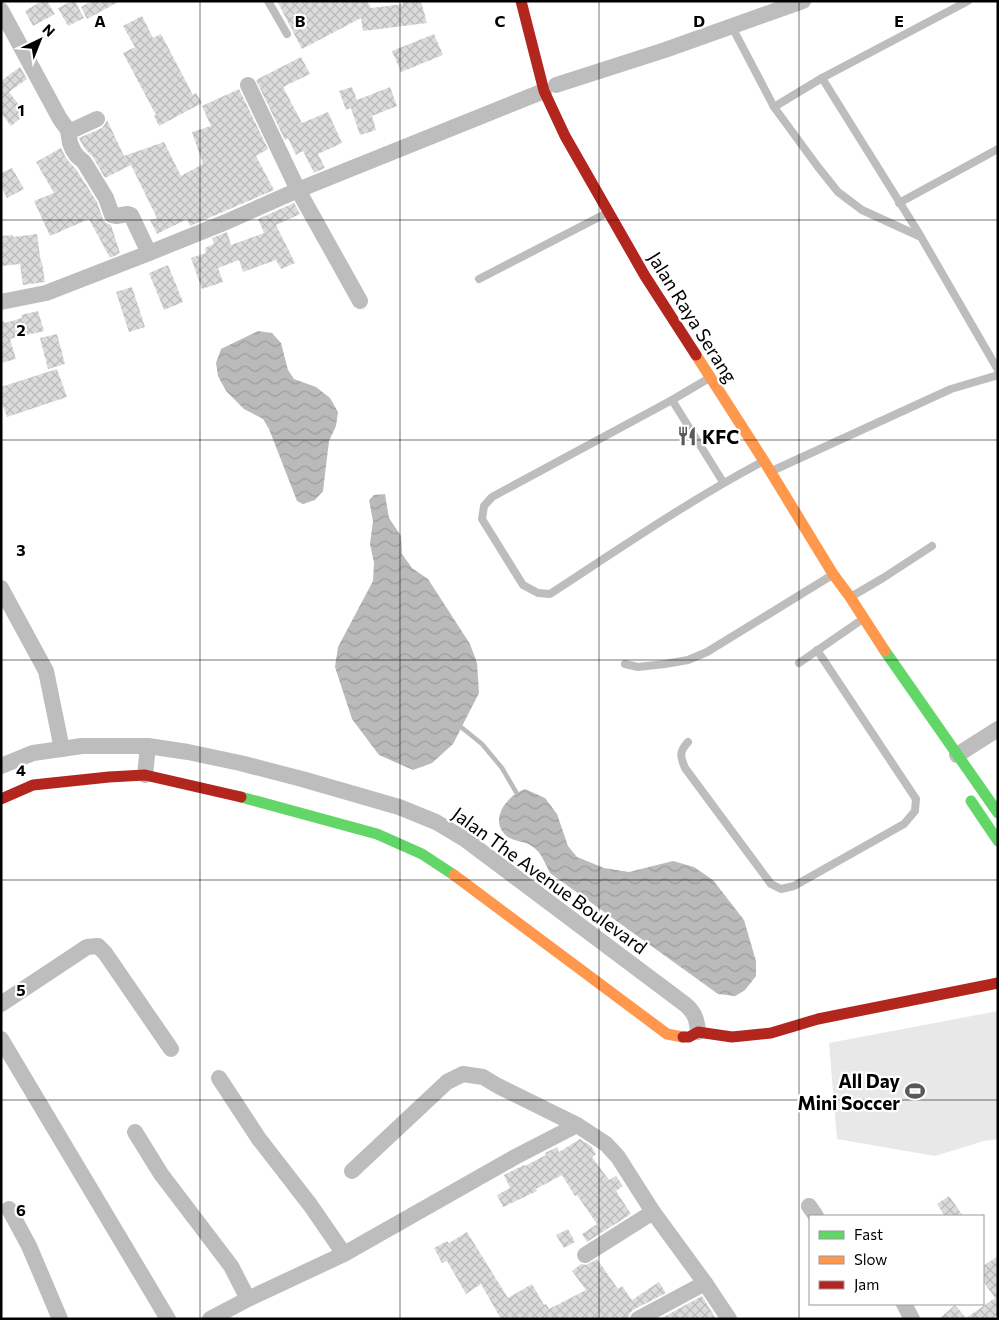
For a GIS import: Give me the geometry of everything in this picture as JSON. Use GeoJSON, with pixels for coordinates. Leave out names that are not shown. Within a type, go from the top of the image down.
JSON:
{"type":"FeatureCollection","features":[{"type":"Feature","properties":{"kind":"main road","name":"Jalan Raya Serang"},"geometry":{"type":"LineString","coordinates":[[522,1],[530,38],[553,86],[565,136],[645,276],[764,460],[833,574],[998,813]]}},
{"type":"Feature","properties":{"kind":"main road"},"geometry":{"type":"LineString","coordinates":[[530,1],[545,50]]}},
{"type":"Feature","properties":{"kind":"main road"},"geometry":{"type":"LineString","coordinates":[[576,133],[597,178],[608,210]]}},
{"type":"Feature","properties":{"kind":"main road","name":"Jalan Raya Serang"},"geometry":{"type":"LineString","coordinates":[[872,632],[884,668]]}},
{"type":"Feature","properties":{"kind":"main road"},"geometry":{"type":"LineString","coordinates":[[1,799],[33,785],[145,775],[265,803],[377,834],[422,854],[451,872],[667,1034],[676,1036],[689,1037],[698,1032],[732,1037],[771,1033],[818,1019],[998,982]]}},
{"type":"Feature","properties":{"kind":"main road"},"geometry":{"type":"LineString","coordinates":[[963,790],[998,841]]}},
{"type":"Feature","properties":{"kind":"street"},"geometry":{"type":"LineString","coordinates":[[1,302],[46,293],[149,253],[553,86],[732,27],[803,1]]}},
{"type":"Feature","properties":{"kind":"street"},"geometry":{"type":"LineString","coordinates":[[1,10],[60,119],[68,130],[73,150],[93,176],[106,198],[112,215],[131,215],[149,253]]}},
{"type":"Feature","properties":{"kind":"street"},"geometry":{"type":"LineString","coordinates":[[248,84],[298,190],[360,301]]}},
{"type":"Feature","properties":{"kind":"street"},"geometry":{"type":"LineString","coordinates":[[68,130],[73,130],[96,119]]}},
{"type":"Feature","properties":{"kind":"street"},"geometry":{"type":"LineString","coordinates":[[1,588],[46,671],[62,749]]}},
{"type":"Feature","properties":{"kind":"street"},"geometry":{"type":"LineString","coordinates":[[957,755],[998,729]]}},
{"type":"Feature","properties":{"kind":"street","name":"Jalan The Avenue Boulevard"},"geometry":{"type":"LineString","coordinates":[[1,766],[33,753],[82,746],[148,746],[214,758],[302,779],[400,807],[436,822],[466,840],[686,1005],[693,1012],[697,1020],[698,1032]]}},
{"type":"Feature","properties":{"kind":"street"},"geometry":{"type":"LineString","coordinates":[[145,775],[148,746]]}},
{"type":"Feature","properties":{"kind":"street"},"geometry":{"type":"LineString","coordinates":[[1,1004],[87,947],[98,946],[105,953],[171,1049]]}},
{"type":"Feature","properties":{"kind":"street"},"geometry":{"type":"LineString","coordinates":[[1,1039],[168,1319]]}},
{"type":"Feature","properties":{"kind":"street"},"geometry":{"type":"LineString","coordinates":[[352,1170],[447,1082],[463,1074],[483,1078],[577,1125],[606,1144],[618,1157],[653,1212],[705,1282],[728,1319]]}},
{"type":"Feature","properties":{"kind":"street"},"geometry":{"type":"LineString","coordinates":[[219,1078],[259,1139],[311,1206],[344,1254]]}},
{"type":"Feature","properties":{"kind":"street"},"geometry":{"type":"LineString","coordinates":[[210,1319],[344,1254],[515,1157],[577,1125]]}},
{"type":"Feature","properties":{"kind":"street"},"geometry":{"type":"LineString","coordinates":[[135,1132],[161,1174],[231,1266],[248,1299]]}},
{"type":"Feature","properties":{"kind":"street"},"geometry":{"type":"LineString","coordinates":[[9,1209],[30,1246],[60,1319]]}},
{"type":"Feature","properties":{"kind":"street"},"geometry":{"type":"LineString","coordinates":[[585,1255],[653,1212]]}},
{"type":"Feature","properties":{"kind":"street"},"geometry":{"type":"LineString","coordinates":[[638,1319],[705,1282]]}},
{"type":"Feature","properties":{"kind":"street"},"geometry":{"type":"LineString","coordinates":[[905,1305],[912,1319]]}},
{"type":"Feature","properties":{"kind":"lane"},"geometry":{"type":"LineString","coordinates":[[268,1],[287,34]]}},
{"type":"Feature","properties":{"kind":"lane"},"geometry":{"type":"LineString","coordinates":[[774,106],[822,78],[968,1]]}},
{"type":"Feature","properties":{"kind":"lane"},"geometry":{"type":"LineString","coordinates":[[732,27],[774,106],[838,192],[862,210],[921,237]]}},
{"type":"Feature","properties":{"kind":"lane"},"geometry":{"type":"LineString","coordinates":[[822,78],[921,237],[998,370]]}},
{"type":"Feature","properties":{"kind":"lane"},"geometry":{"type":"LineString","coordinates":[[899,203],[998,150]]}},
{"type":"Feature","properties":{"kind":"lane"},"geometry":{"type":"LineString","coordinates":[[478,279],[608,210]]}},
{"type":"Feature","properties":{"kind":"lane"},"geometry":{"type":"LineString","coordinates":[[771,472],[951,389],[998,375]]}},
{"type":"Feature","properties":{"kind":"lane"},"geometry":{"type":"LineString","coordinates":[[710,378],[492,497],[484,506],[482,520],[523,584],[538,593],[550,594],[723,482],[764,460]]}},
{"type":"Feature","properties":{"kind":"lane"},"geometry":{"type":"LineString","coordinates":[[672,400],[723,482]]}},
{"type":"Feature","properties":{"kind":"lane"},"geometry":{"type":"LineString","coordinates":[[850,597],[877,582],[932,546]]}},
{"type":"Feature","properties":{"kind":"lane"},"geometry":{"type":"LineString","coordinates":[[625,664],[638,667],[688,660],[707,652],[833,574]]}},
{"type":"Feature","properties":{"kind":"lane"},"geometry":{"type":"LineString","coordinates":[[799,663],[864,618]]}},
{"type":"Feature","properties":{"kind":"lane"},"geometry":{"type":"LineString","coordinates":[[688,742],[682,749],[681,759],[684,768],[771,884],[781,889],[794,886],[904,824],[915,811],[916,799],[817,650]]}},
{"type":"Feature","properties":{"kind":"shaded area","name":"All Day Mini Soccer"},"geometry":{"type":"Polygon","coordinates":[[[998,1011],[998,1139],[984,1141],[935,1156],[837,1139],[829,1043],[998,1011]]]}},
{"type":"Feature","properties":{"kind":"water"},"geometry":{"type":"Polygon","coordinates":[[[258,331],[272,333],[281,343],[288,370],[294,379],[316,387],[330,398],[338,412],[336,426],[329,441],[323,491],[315,500],[303,504],[297,501],[269,429],[263,419],[244,409],[226,391],[218,376],[216,363],[221,349],[258,331]]]}},
{"type":"Feature","properties":{"kind":"water"},"geometry":{"type":"Polygon","coordinates":[[[385,494],[389,518],[401,536],[402,554],[412,568],[428,579],[470,644],[477,663],[479,693],[453,744],[432,763],[413,770],[379,755],[352,719],[335,667],[338,647],[373,581],[374,563],[370,544],[373,521],[369,500],[374,495],[385,494]]]}},
{"type":"Feature","properties":{"kind":"water"},"geometry":{"type":"Polygon","coordinates":[[[525,789],[545,798],[557,814],[568,846],[577,857],[604,868],[629,872],[673,861],[694,867],[713,880],[744,920],[756,961],[756,976],[745,990],[735,996],[718,994],[550,873],[536,849],[508,837],[502,831],[499,824],[499,816],[506,803],[518,792],[525,789]]]}},
{"type":"Feature","properties":{"kind":"building"},"geometry":{"type":"Polygon","coordinates":[[[42,1],[47,1],[55,14],[33,26],[25,11],[42,1]]]}},
{"type":"Feature","properties":{"kind":"building"},"geometry":{"type":"Polygon","coordinates":[[[75,1],[84,18],[68,26],[58,8],[75,1]]]}},
{"type":"Feature","properties":{"kind":"building"},"geometry":{"type":"Polygon","coordinates":[[[92,1],[120,1],[87,19],[81,7],[92,1]]]}},
{"type":"Feature","properties":{"kind":"building"},"geometry":{"type":"Polygon","coordinates":[[[277,1],[367,1],[371,8],[403,4],[402,1],[421,1],[427,23],[363,31],[361,18],[302,49],[277,1]]]}},
{"type":"Feature","properties":{"kind":"building"},"geometry":{"type":"Polygon","coordinates":[[[142,16],[153,38],[161,34],[193,95],[196,93],[202,103],[159,126],[154,116],[156,115],[123,53],[135,47],[123,26],[142,16]]]}},
{"type":"Feature","properties":{"kind":"building"},"geometry":{"type":"Polygon","coordinates":[[[434,34],[443,55],[401,72],[392,51],[434,34]]]}},
{"type":"Feature","properties":{"kind":"building"},"geometry":{"type":"Polygon","coordinates":[[[301,57],[310,74],[283,87],[302,123],[328,112],[342,143],[318,154],[325,168],[314,173],[303,151],[296,155],[288,138],[285,140],[256,80],[301,57]]]}},
{"type":"Feature","properties":{"kind":"building"},"geometry":{"type":"Polygon","coordinates":[[[20,67],[27,79],[9,92],[26,114],[11,126],[1,113],[1,81],[20,67]]]}},
{"type":"Feature","properties":{"kind":"building"},"geometry":{"type":"Polygon","coordinates":[[[352,87],[357,100],[390,87],[397,106],[372,116],[376,130],[360,135],[351,108],[346,110],[339,91],[352,87]]]}},
{"type":"Feature","properties":{"kind":"building"},"geometry":{"type":"Polygon","coordinates":[[[239,89],[268,149],[256,156],[274,190],[190,226],[187,219],[157,234],[150,220],[157,218],[131,165],[105,178],[79,138],[102,128],[107,120],[124,156],[164,142],[181,176],[203,164],[192,132],[211,126],[202,106],[239,89]]]}},
{"type":"Feature","properties":{"kind":"building"},"geometry":{"type":"Polygon","coordinates":[[[61,148],[97,202],[103,219],[111,225],[120,253],[110,258],[89,219],[50,236],[34,201],[54,193],[36,162],[61,148]]]}},
{"type":"Feature","properties":{"kind":"building"},"geometry":{"type":"Polygon","coordinates":[[[12,168],[24,189],[7,198],[1,187],[1,173],[12,168]]]}},
{"type":"Feature","properties":{"kind":"building"},"geometry":{"type":"Polygon","coordinates":[[[294,203],[300,214],[276,225],[295,263],[281,269],[276,260],[243,272],[239,260],[218,268],[223,282],[202,289],[191,258],[206,253],[205,248],[214,244],[212,238],[227,232],[231,245],[264,233],[258,219],[294,203]]]}},
{"type":"Feature","properties":{"kind":"building"},"geometry":{"type":"Polygon","coordinates":[[[37,234],[45,282],[23,285],[20,264],[1,266],[1,236],[13,235],[13,237],[37,234]]]}},
{"type":"Feature","properties":{"kind":"building"},"geometry":{"type":"Polygon","coordinates":[[[168,265],[183,302],[164,310],[149,273],[168,265]]]}},
{"type":"Feature","properties":{"kind":"building"},"geometry":{"type":"Polygon","coordinates":[[[132,287],[145,327],[129,332],[116,292],[132,287]]]}},
{"type":"Feature","properties":{"kind":"building"},"geometry":{"type":"Polygon","coordinates":[[[38,311],[44,331],[10,339],[16,359],[1,363],[1,321],[5,323],[22,318],[21,315],[38,311]]]}},
{"type":"Feature","properties":{"kind":"building"},"geometry":{"type":"Polygon","coordinates":[[[57,334],[65,364],[48,369],[40,338],[57,334]]]}},
{"type":"Feature","properties":{"kind":"building"},"geometry":{"type":"Polygon","coordinates":[[[57,369],[67,397],[7,417],[1,400],[1,387],[57,369]]]}},
{"type":"Feature","properties":{"kind":"building"},"geometry":{"type":"Polygon","coordinates":[[[580,1139],[591,1146],[596,1154],[592,1157],[609,1180],[616,1176],[623,1186],[616,1191],[631,1214],[587,1242],[582,1234],[597,1224],[577,1195],[575,1196],[562,1175],[536,1189],[537,1191],[503,1207],[497,1195],[510,1188],[504,1175],[546,1155],[545,1153],[557,1147],[559,1152],[580,1139]]]}},
{"type":"Feature","properties":{"kind":"building"},"geometry":{"type":"Polygon","coordinates":[[[949,1196],[962,1215],[944,1215],[937,1204],[949,1196]]]}},
{"type":"Feature","properties":{"kind":"building"},"geometry":{"type":"Polygon","coordinates":[[[568,1229],[575,1242],[564,1248],[556,1235],[568,1229]]]}},
{"type":"Feature","properties":{"kind":"building"},"geometry":{"type":"Polygon","coordinates":[[[467,1232],[508,1298],[532,1284],[544,1305],[546,1304],[549,1309],[586,1290],[572,1271],[581,1264],[586,1265],[597,1259],[618,1289],[622,1286],[632,1300],[659,1282],[666,1293],[633,1310],[628,1319],[501,1319],[481,1284],[466,1294],[447,1261],[442,1263],[434,1248],[447,1241],[449,1243],[467,1232]]]}},
{"type":"Feature","properties":{"kind":"building"},"geometry":{"type":"Polygon","coordinates":[[[998,1256],[998,1315],[991,1319],[939,1319],[955,1305],[966,1318],[995,1298],[984,1282],[984,1265],[998,1256]]]}},
{"type":"Feature","properties":{"kind":"building"},"geometry":{"type":"Polygon","coordinates":[[[702,1296],[716,1319],[660,1319],[702,1296]]]}},
{"type":"Feature","properties":{"kind":"waterway"},"geometry":{"type":"LineString","coordinates":[[461,727],[482,744],[502,768],[516,792]]}},
{"type":"Feature","properties":{"kind":"traffic: fast"},"geometry":{"type":"LineString","coordinates":[[885,651],[998,813]]}},
{"type":"Feature","properties":{"kind":"traffic: fast"},"geometry":{"type":"LineString","coordinates":[[241,797],[377,834],[422,854],[454,875]]}},
{"type":"Feature","properties":{"kind":"traffic: fast"},"geometry":{"type":"LineString","coordinates":[[971,801],[998,841]]}},
{"type":"Feature","properties":{"kind":"traffic: slow"},"geometry":{"type":"LineString","coordinates":[[696,355],[833,574],[885,651]]}},
{"type":"Feature","properties":{"kind":"traffic: slow"},"geometry":{"type":"LineString","coordinates":[[454,875],[667,1034],[683,1037]]}},
{"type":"Feature","properties":{"kind":"traffic: jam"},"geometry":{"type":"LineString","coordinates":[[521,1],[544,91],[565,136],[645,276],[696,355]]}},
{"type":"Feature","properties":{"kind":"traffic: jam"},"geometry":{"type":"LineString","coordinates":[[1,799],[33,785],[145,775],[241,797]]}},
{"type":"Feature","properties":{"kind":"traffic: jam"},"geometry":{"type":"LineString","coordinates":[[683,1037],[689,1037],[698,1032],[732,1037],[771,1033],[818,1019],[998,983]]}},
{"type":"Feature","properties":{"kind":"place","name":"KFC"},"geometry":{"type":"Point","coordinates":[687,436]}},
{"type":"Feature","properties":{"kind":"place","name":"All Day Mini Soccer"},"geometry":{"type":"Point","coordinates":[915,1091]}}]}
